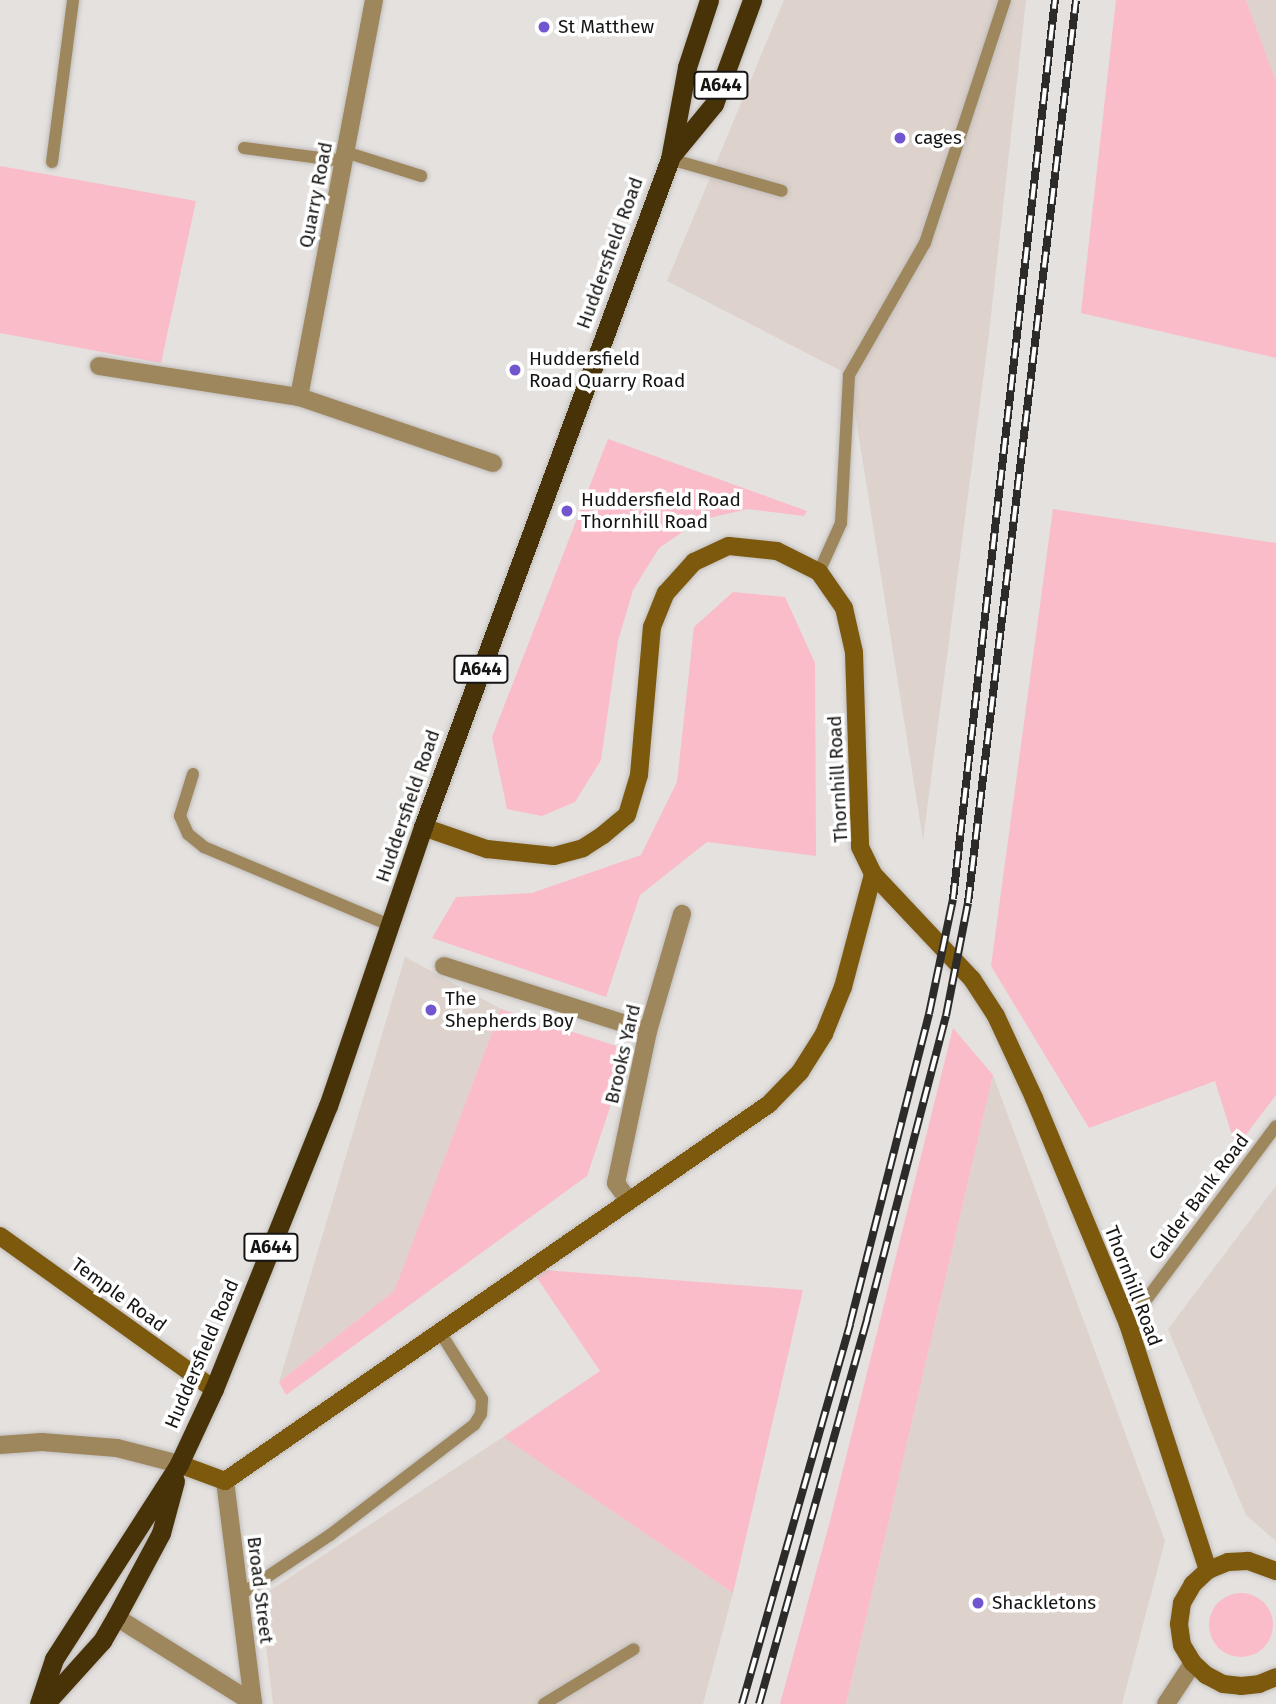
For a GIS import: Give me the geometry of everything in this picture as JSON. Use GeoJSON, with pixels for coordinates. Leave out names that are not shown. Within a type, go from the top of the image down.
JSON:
{"type":"FeatureCollection","features":[{"type":"Feature","properties":{"kind":"highway","name":"Huddersfield Road"},"geometry":{"type":"LineString","coordinates":[[39,1704],[54,1659],[179,1464],[214,1389],[328,1106],[423,827],[670,159],[687,67],[709,0]]}},
{"type":"Feature","properties":{"kind":"highway","name":"Huddersfield Road"},"geometry":{"type":"LineString","coordinates":[[670,159],[714,104],[752,0]]}},
{"type":"Feature","properties":{"kind":"highway","name":"Huddersfield Road"},"geometry":{"type":"LineString","coordinates":[[45,1704],[102,1642],[116,1618],[161,1534],[179,1464]]}},
{"type":"Feature","properties":{"kind":"main road","name":"Thornhill Road"},"geometry":{"type":"LineString","coordinates":[[423,827],[487,849],[554,856],[583,848],[626,815],[639,775],[652,627],[666,593],[694,562],[729,545],[776,551],[819,572],[844,608],[854,652],[856,808],[860,847],[873,874],[972,979],[996,1016],[1034,1098],[1128,1325],[1208,1570]]}},
{"type":"Feature","properties":{"kind":"main road"},"geometry":{"type":"LineString","coordinates":[[179,1464],[225,1481],[769,1104],[800,1072],[824,1034],[843,987],[873,874]]}},
{"type":"Feature","properties":{"kind":"main road","name":"Temple Road"},"geometry":{"type":"LineString","coordinates":[[0,1236],[214,1389]]}},
{"type":"Feature","properties":{"kind":"main road"},"geometry":{"type":"LineString","coordinates":[[1276,1571],[1248,1560],[1228,1562],[1208,1570],[1192,1584],[1181,1613],[1182,1645],[1193,1663],[1206,1675],[1223,1684],[1259,1684],[1276,1676]]}},
{"type":"Feature","properties":{"kind":"street","name":"Quarry Road"},"geometry":{"type":"LineString","coordinates":[[299,397],[374,0]]}},
{"type":"Feature","properties":{"kind":"street"},"geometry":{"type":"LineString","coordinates":[[99,366],[299,397],[493,463]]}},
{"type":"Feature","properties":{"kind":"street","name":"Brooks Yard"},"geometry":{"type":"LineString","coordinates":[[629,1201],[616,1183],[648,1031],[682,915]]}},
{"type":"Feature","properties":{"kind":"street"},"geometry":{"type":"LineString","coordinates":[[444,966],[648,1031]]}},
{"type":"Feature","properties":{"kind":"street"},"geometry":{"type":"LineString","coordinates":[[0,1445],[42,1443],[117,1448],[179,1464]]}},
{"type":"Feature","properties":{"kind":"street","name":"Broad Street"},"geometry":{"type":"LineString","coordinates":[[225,1481],[253,1703]]}},
{"type":"Feature","properties":{"kind":"street"},"geometry":{"type":"LineString","coordinates":[[116,1618],[253,1703]]}},
{"type":"Feature","properties":{"kind":"street"},"geometry":{"type":"LineString","coordinates":[[1167,1704],[1193,1663]]}},
{"type":"Feature","properties":{"kind":"lane"},"geometry":{"type":"LineString","coordinates":[[52,162],[73,0]]}},
{"type":"Feature","properties":{"kind":"lane"},"geometry":{"type":"LineString","coordinates":[[819,572],[841,523],[849,375],[925,243],[1004,0]]}},
{"type":"Feature","properties":{"kind":"lane"},"geometry":{"type":"LineString","coordinates":[[244,148],[344,157],[421,176]]}},
{"type":"Feature","properties":{"kind":"lane"},"geometry":{"type":"LineString","coordinates":[[670,159],[782,191]]}},
{"type":"Feature","properties":{"kind":"lane"},"geometry":{"type":"LineString","coordinates":[[193,774],[180,816],[188,835],[204,847],[390,925]]}},
{"type":"Feature","properties":{"kind":"lane","name":"Calder Bank Road"},"geometry":{"type":"LineString","coordinates":[[1128,1325],[1276,1126]]}},
{"type":"Feature","properties":{"kind":"lane"},"geometry":{"type":"LineString","coordinates":[[240,1595],[330,1535],[474,1425],[481,1414],[482,1399],[440,1332]]}},
{"type":"Feature","properties":{"kind":"lane"},"geometry":{"type":"LineString","coordinates":[[544,1704],[634,1649]]}},
{"type":"Feature","properties":{"kind":"shaded area"},"geometry":{"type":"Polygon","coordinates":[[[784,0],[1026,0],[988,342],[923,840],[849,375],[667,281],[784,0]]]}},
{"type":"Feature","properties":{"kind":"shaded area"},"geometry":{"type":"Polygon","coordinates":[[[1116,0],[1246,0],[1276,81],[1276,358],[1081,313],[1116,0]]]}},
{"type":"Feature","properties":{"kind":"shaded area"},"geometry":{"type":"Polygon","coordinates":[[[1246,0],[1276,0],[1276,81],[1246,0]]]}},
{"type":"Feature","properties":{"kind":"shaded area"},"geometry":{"type":"Polygon","coordinates":[[[0,166],[196,201],[161,363],[0,333],[0,166]]]}},
{"type":"Feature","properties":{"kind":"shaded area"},"geometry":{"type":"Polygon","coordinates":[[[608,439],[807,511],[804,516],[748,509],[700,520],[659,548],[633,590],[618,641],[601,760],[575,802],[542,816],[507,809],[492,737],[608,439]]]}},
{"type":"Feature","properties":{"kind":"shaded area"},"geometry":{"type":"Polygon","coordinates":[[[1053,509],[1276,543],[1276,1095],[1236,1148],[1215,1081],[1089,1128],[991,966],[1053,509]]]}},
{"type":"Feature","properties":{"kind":"shaded area"},"geometry":{"type":"Polygon","coordinates":[[[733,592],[785,597],[815,663],[816,856],[707,842],[640,895],[606,997],[432,938],[456,897],[532,893],[641,855],[677,782],[694,627],[733,592]]]}},
{"type":"Feature","properties":{"kind":"shaded area"},"geometry":{"type":"Polygon","coordinates":[[[405,957],[501,1009],[394,1291],[279,1382],[405,957]]]}},
{"type":"Feature","properties":{"kind":"shaded area"},"geometry":{"type":"Polygon","coordinates":[[[501,1009],[629,1050],[587,1176],[286,1395],[279,1382],[394,1291],[501,1009]]]}},
{"type":"Feature","properties":{"kind":"shaded area"},"geometry":{"type":"Polygon","coordinates":[[[953,1028],[993,1075],[846,1704],[780,1704],[830,1521],[953,1028]]]}},
{"type":"Feature","properties":{"kind":"shaded area"},"geometry":{"type":"Polygon","coordinates":[[[993,1075],[1165,1541],[1122,1704],[846,1704],[993,1075]]]}},
{"type":"Feature","properties":{"kind":"shaded area"},"geometry":{"type":"Polygon","coordinates":[[[1276,1186],[1276,1541],[1246,1515],[1168,1329],[1276,1186]]]}},
{"type":"Feature","properties":{"kind":"shaded area"},"geometry":{"type":"Polygon","coordinates":[[[531,1269],[803,1290],[733,1593],[503,1437],[600,1371],[531,1269]]]}},
{"type":"Feature","properties":{"kind":"shaded area"},"geometry":{"type":"Polygon","coordinates":[[[503,1437],[733,1593],[703,1704],[273,1704],[260,1597],[503,1437]]]}},
{"type":"Feature","properties":{"kind":"shaded area"},"geometry":{"type":"Polygon","coordinates":[[[1241,1593],[1259,1599],[1267,1607],[1273,1625],[1267,1643],[1259,1651],[1241,1657],[1223,1651],[1215,1643],[1209,1625],[1215,1607],[1223,1599],[1241,1593]]]}},
{"type":"Feature","properties":{"kind":"railway"},"geometry":{"type":"LineString","coordinates":[[742,1704],[850,1324],[929,1014],[953,899],[1055,0]]}},
{"type":"Feature","properties":{"kind":"railway"},"geometry":{"type":"LineString","coordinates":[[759,1704],[867,1319],[946,1016],[968,903],[1076,0]]}},
{"type":"Feature","properties":{"kind":"place","name":"St Matthew"},"geometry":{"type":"Point","coordinates":[544,27]}},
{"type":"Feature","properties":{"kind":"place","name":"cages"},"geometry":{"type":"Point","coordinates":[900,138]}},
{"type":"Feature","properties":{"kind":"place","name":"Huddersfield Road Quarry Road"},"geometry":{"type":"Point","coordinates":[515,370]}},
{"type":"Feature","properties":{"kind":"place","name":"Huddersfield Road Thornhill Road"},"geometry":{"type":"Point","coordinates":[567,511]}},
{"type":"Feature","properties":{"kind":"place","name":"The Shepherds Boy"},"geometry":{"type":"Point","coordinates":[431,1010]}},
{"type":"Feature","properties":{"kind":"place","name":"Shackletons"},"geometry":{"type":"Point","coordinates":[978,1603]}}]}
